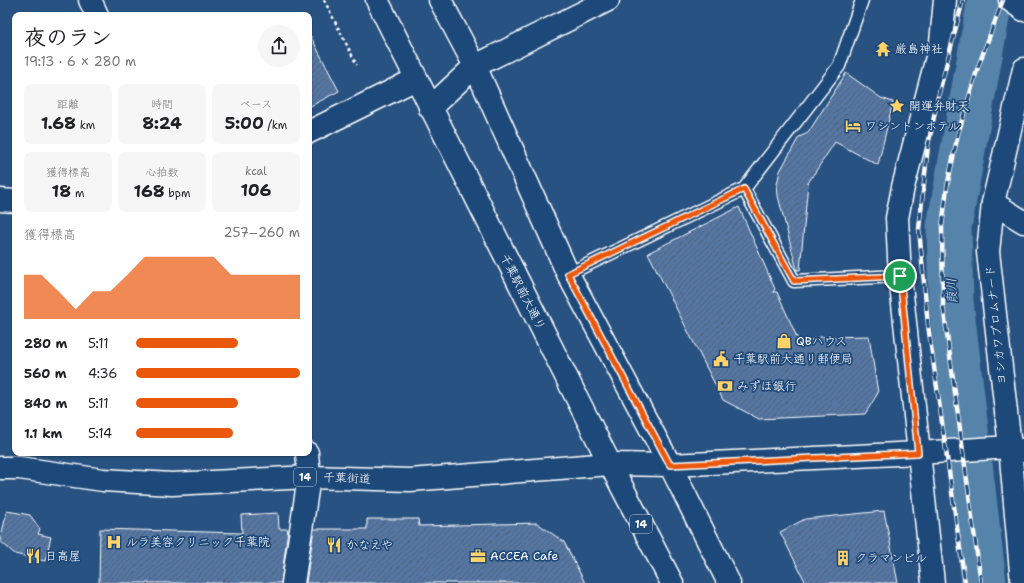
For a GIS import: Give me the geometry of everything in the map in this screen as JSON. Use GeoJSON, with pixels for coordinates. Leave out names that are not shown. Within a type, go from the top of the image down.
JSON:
{"type":"FeatureCollection","features":[{"type":"Feature","properties":{"kind":"main road"},"geometry":{"type":"LineString","coordinates":[[90,0],[96,12]]}},
{"type":"Feature","properties":{"kind":"main road","name":"千葉駅前大通り"},"geometry":{"type":"LineString","coordinates":[[377,0],[610,464],[672,583]]}},
{"type":"Feature","properties":{"kind":"main road"},"geometry":{"type":"LineString","coordinates":[[440,0],[475,66],[568,274],[670,465],[729,583]]}},
{"type":"Feature","properties":{"kind":"main road"},"geometry":{"type":"LineString","coordinates":[[430,108],[475,66],[608,0]]}},
{"type":"Feature","properties":{"kind":"main road"},"geometry":{"type":"LineString","coordinates":[[933,583],[900,276],[897,218],[941,42],[945,0]]}},
{"type":"Feature","properties":{"kind":"main road"},"geometry":{"type":"LineString","coordinates":[[1010,0],[1024,10]]}},
{"type":"Feature","properties":{"kind":"main road","name":"ヨシカワプロムナード"},"geometry":{"type":"LineString","coordinates":[[1022,583],[1017,449],[988,252],[993,203],[1024,69]]}},
{"type":"Feature","properties":{"kind":"main road"},"geometry":{"type":"LineString","coordinates":[[312,131],[416,79]]}},
{"type":"Feature","properties":{"kind":"main road"},"geometry":{"type":"LineString","coordinates":[[0,200],[12,201]]}},
{"type":"Feature","properties":{"kind":"main road"},"geometry":{"type":"LineString","coordinates":[[993,203],[1024,222]]}},
{"type":"Feature","properties":{"kind":"main road","name":"千葉街道"},"geometry":{"type":"LineString","coordinates":[[0,468],[19,468],[103,480],[172,484],[308,476],[410,480],[610,464],[670,465],[983,449],[1017,449]]}},
{"type":"Feature","properties":{"kind":"main road"},"geometry":{"type":"LineString","coordinates":[[293,583],[308,476],[307,456]]}},
{"type":"Feature","properties":{"kind":"lane"},"geometry":{"type":"LineString","coordinates":[[568,274],[744,189],[839,66],[862,0]]}},
{"type":"Feature","properties":{"kind":"lane"},"geometry":{"type":"LineString","coordinates":[[744,189],[794,281],[900,276]]}},
{"type":"Feature","properties":{"kind":"path"},"geometry":{"type":"LineString","coordinates":[[324,0],[357,65]]}},
{"type":"Feature","properties":{"kind":"building"},"geometry":{"type":"Polygon","coordinates":[[[312,39],[339,91],[312,105],[312,39]]]}},
{"type":"Feature","properties":{"kind":"building"},"geometry":{"type":"Polygon","coordinates":[[[846,73],[881,98],[893,102],[878,165],[835,142],[808,183],[800,270],[797,270],[778,196],[777,184],[780,171],[799,137],[808,133],[846,73]]]}},
{"type":"Feature","properties":{"kind":"building"},"geometry":{"type":"Polygon","coordinates":[[[739,207],[775,289],[773,292],[777,292],[800,344],[820,337],[869,336],[878,393],[865,414],[759,419],[723,400],[648,253],[739,207]]]}},
{"type":"Feature","properties":{"kind":"building"},"geometry":{"type":"Polygon","coordinates":[[[7,511],[30,515],[40,529],[38,534],[51,537],[45,561],[15,554],[0,541],[7,511]]]}},
{"type":"Feature","properties":{"kind":"building","name":"クラマンビル"},"geometry":{"type":"Polygon","coordinates":[[[884,511],[898,583],[806,583],[780,532],[805,519],[884,511]]]}},
{"type":"Feature","properties":{"kind":"building"},"geometry":{"type":"Polygon","coordinates":[[[278,513],[279,529],[288,529],[281,583],[99,583],[100,529],[242,533],[241,515],[278,513]]]}},
{"type":"Feature","properties":{"kind":"building"},"geometry":{"type":"Polygon","coordinates":[[[367,519],[418,519],[419,526],[537,523],[564,542],[585,583],[306,583],[314,529],[367,529],[367,519]]]}},
{"type":"Feature","properties":{"kind":"waterway","name":"葭川"},"geometry":{"type":"LineString","coordinates":[[984,583],[951,302],[949,227],[990,0]]}},
{"type":"Feature","properties":{"kind":"railway"},"geometry":{"type":"LineString","coordinates":[[963,0],[938,97],[928,146],[919,229],[928,325],[965,583]]}},
{"type":"Feature","properties":{"kind":"railway"},"geometry":{"type":"LineString","coordinates":[[981,583],[943,305],[942,227],[947,187],[958,134],[978,67],[1003,0]]}},
{"type":"Feature","properties":{"kind":"place","name":"厳島神社"},"geometry":{"type":"Point","coordinates":[883,49]}},
{"type":"Feature","properties":{"kind":"place","name":"開運弁財天"},"geometry":{"type":"Point","coordinates":[897,106]}},
{"type":"Feature","properties":{"kind":"place","name":"ワシントンホテル"},"geometry":{"type":"Point","coordinates":[853,126]}},
{"type":"Feature","properties":{"kind":"place","name":"QBハウス"},"geometry":{"type":"Point","coordinates":[784,341]}},
{"type":"Feature","properties":{"kind":"place","name":"千葉駅前大通り郵便局"},"geometry":{"type":"Point","coordinates":[721,359]}},
{"type":"Feature","properties":{"kind":"place","name":"みずほ銀行"},"geometry":{"type":"Point","coordinates":[725,386]}},
{"type":"Feature","properties":{"kind":"place","name":"ルラ美容クリニック千葉院"},"geometry":{"type":"Point","coordinates":[114,542]}},
{"type":"Feature","properties":{"kind":"place","name":"かなえや"},"geometry":{"type":"Point","coordinates":[334,545]}},
{"type":"Feature","properties":{"kind":"place","name":"日高屋"},"geometry":{"type":"Point","coordinates":[33,556]}},
{"type":"Feature","properties":{"kind":"place","name":"ACCEA Cafe"},"geometry":{"type":"Point","coordinates":[478,556]}},
{"type":"Feature","properties":{"kind":"place","name":"クラマンビル"},"geometry":{"type":"Point","coordinates":[843,558]}},
{"type":"Feature","properties":{"kind":"route"},"geometry":{"type":"LineString","coordinates":[[744,189],[794,281],[900,276],[918,453],[670,465],[568,274],[744,189]]}}]}
